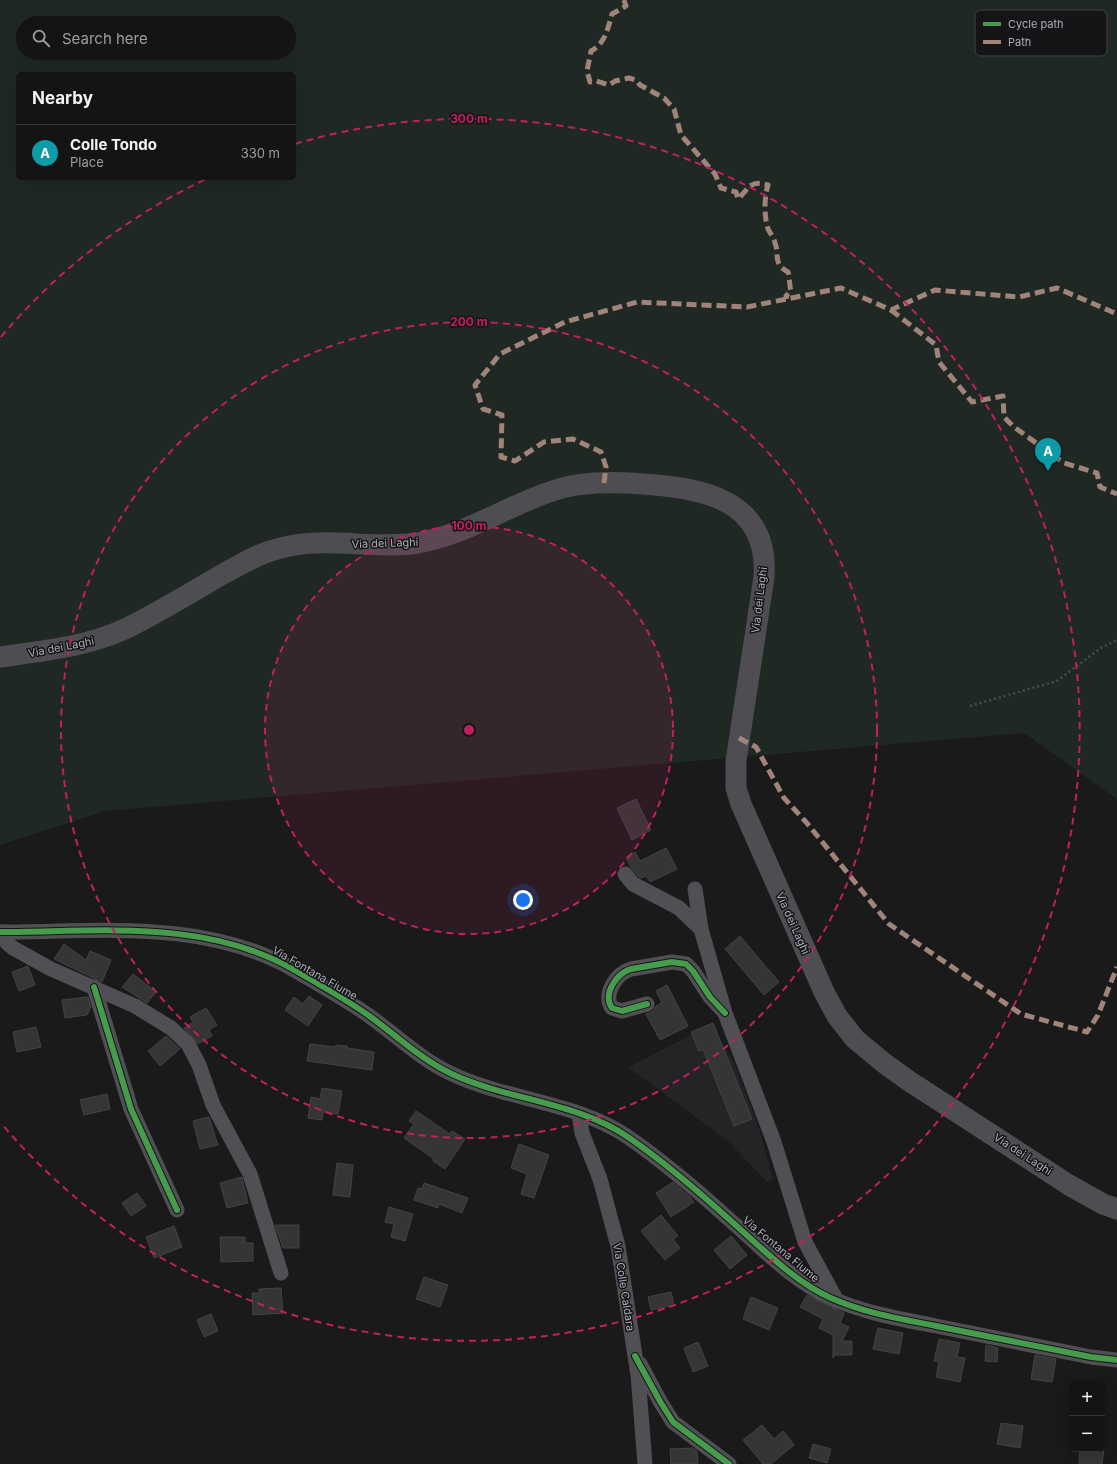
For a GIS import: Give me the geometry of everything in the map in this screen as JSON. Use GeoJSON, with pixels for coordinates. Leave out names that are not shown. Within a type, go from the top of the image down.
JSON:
{"type":"FeatureCollection","features":[{"type":"Feature","properties":{"kind":"main road","name":"Via dei Laghi"},"geometry":{"type":"LineString","coordinates":[[0,656],[55,650],[102,638],[138,622],[251,559],[288,546],[312,543],[405,544],[424,541],[453,534],[530,499],[576,485],[622,483],[676,486],[701,491],[722,499],[748,520],[760,544],[764,566],[736,761],[736,788],[741,804],[786,910],[832,1007],[855,1039],[895,1071],[1069,1185],[1103,1204],[1117,1209]]}},
{"type":"Feature","properties":{"kind":"street"},"geometry":{"type":"LineString","coordinates":[[625,874],[633,884],[679,908],[701,929]]}},
{"type":"Feature","properties":{"kind":"street"},"geometry":{"type":"LineString","coordinates":[[695,888],[701,929],[725,1013],[772,1136],[804,1242],[838,1301]]}},
{"type":"Feature","properties":{"kind":"street","name":"Via Fontana Fiume"},"geometry":{"type":"LineString","coordinates":[[0,932],[148,930],[205,939],[244,948],[290,968],[357,1008],[416,1054],[442,1069],[489,1089],[576,1113],[608,1125],[630,1138],[700,1193],[791,1273],[816,1290],[838,1301],[898,1318],[1091,1357],[1117,1360]]}},
{"type":"Feature","properties":{"kind":"street"},"geometry":{"type":"LineString","coordinates":[[0,932],[7,943],[13,948],[52,969],[126,1002],[166,1025],[181,1036],[191,1049],[201,1070],[213,1105],[250,1174],[281,1273]]}},
{"type":"Feature","properties":{"kind":"street"},"geometry":{"type":"LineString","coordinates":[[647,1004],[622,1011],[612,1008],[609,1002],[609,997],[618,976],[631,969],[681,962],[690,967],[710,997],[725,1013]]}},
{"type":"Feature","properties":{"kind":"street"},"geometry":{"type":"LineString","coordinates":[[94,987],[131,1109],[177,1210]]}},
{"type":"Feature","properties":{"kind":"street","name":"Via Colle Caldara"},"geometry":{"type":"LineString","coordinates":[[576,1113],[600,1179],[614,1225],[635,1356],[645,1464]]}},
{"type":"Feature","properties":{"kind":"street"},"geometry":{"type":"LineString","coordinates":[[635,1356],[660,1403],[673,1422],[729,1464]]}},
{"type":"Feature","properties":{"kind":"path"},"geometry":{"type":"LineString","coordinates":[[970,706],[1057,681],[1101,648],[1117,640]]}},
{"type":"Feature","properties":{"kind":"shaded area"},"geometry":{"type":"Polygon","coordinates":[[[0,0],[1117,0],[1117,799],[1024,733],[105,811],[0,845],[0,0]]]}},
{"type":"Feature","properties":{"kind":"shaded area"},"geometry":{"type":"Polygon","coordinates":[[[707,1027],[726,1048],[737,1070],[760,1131],[773,1179],[767,1182],[728,1141],[628,1067],[707,1027]]]}},
{"type":"Feature","properties":{"kind":"building"},"geometry":{"type":"Polygon","coordinates":[[[636,799],[651,830],[632,840],[617,808],[636,799]]]}},
{"type":"Feature","properties":{"kind":"building"},"geometry":{"type":"Polygon","coordinates":[[[666,848],[677,869],[650,882],[646,876],[641,878],[639,877],[631,868],[626,857],[635,852],[640,861],[666,848]]]}},
{"type":"Feature","properties":{"kind":"building"},"geometry":{"type":"Polygon","coordinates":[[[740,936],[779,982],[764,995],[725,949],[740,936]]]}},
{"type":"Feature","properties":{"kind":"building"},"geometry":{"type":"Polygon","coordinates":[[[64,944],[86,960],[90,951],[111,960],[102,982],[54,959],[64,944]]]}},
{"type":"Feature","properties":{"kind":"building"},"geometry":{"type":"Polygon","coordinates":[[[28,966],[35,985],[19,991],[12,972],[28,966]]]}},
{"type":"Feature","properties":{"kind":"building"},"geometry":{"type":"Polygon","coordinates":[[[133,974],[156,992],[147,1003],[122,987],[133,974]]]}},
{"type":"Feature","properties":{"kind":"building"},"geometry":{"type":"Polygon","coordinates":[[[667,985],[688,1026],[660,1040],[646,1014],[653,1011],[656,1006],[662,1003],[656,991],[667,985]]]}},
{"type":"Feature","properties":{"kind":"building"},"geometry":{"type":"Polygon","coordinates":[[[309,996],[322,1005],[308,1026],[285,1010],[294,997],[303,1004],[309,996]]]}},
{"type":"Feature","properties":{"kind":"building"},"geometry":{"type":"Polygon","coordinates":[[[88,997],[91,1007],[87,1015],[65,1018],[62,1000],[88,997]]]}},
{"type":"Feature","properties":{"kind":"building"},"geometry":{"type":"Polygon","coordinates":[[[206,1008],[217,1025],[209,1030],[212,1036],[198,1044],[184,1028],[193,1022],[190,1017],[206,1008]]]}},
{"type":"Feature","properties":{"kind":"building"},"geometry":{"type":"Polygon","coordinates":[[[713,1023],[752,1119],[734,1126],[703,1049],[699,1051],[691,1032],[713,1023]]]}},
{"type":"Feature","properties":{"kind":"building"},"geometry":{"type":"Polygon","coordinates":[[[36,1027],[41,1047],[17,1052],[13,1032],[36,1027]]]}},
{"type":"Feature","properties":{"kind":"building"},"geometry":{"type":"Polygon","coordinates":[[[166,1036],[180,1049],[160,1066],[148,1051],[166,1036]]]}},
{"type":"Feature","properties":{"kind":"building"},"geometry":{"type":"Polygon","coordinates":[[[310,1044],[335,1047],[336,1045],[347,1046],[347,1048],[374,1052],[372,1070],[307,1061],[310,1044]]]}},
{"type":"Feature","properties":{"kind":"building"},"geometry":{"type":"Polygon","coordinates":[[[322,1088],[342,1091],[338,1114],[323,1112],[322,1120],[308,1118],[311,1097],[320,1099],[322,1088]]]}},
{"type":"Feature","properties":{"kind":"building"},"geometry":{"type":"Polygon","coordinates":[[[107,1094],[110,1109],[84,1115],[80,1100],[107,1094]]]}},
{"type":"Feature","properties":{"kind":"building"},"geometry":{"type":"Polygon","coordinates":[[[416,1111],[450,1134],[452,1131],[465,1139],[445,1169],[433,1161],[434,1159],[404,1138],[414,1124],[409,1121],[416,1111]]]}},
{"type":"Feature","properties":{"kind":"building"},"geometry":{"type":"Polygon","coordinates":[[[209,1117],[218,1145],[200,1149],[193,1121],[209,1117]]]}},
{"type":"Feature","properties":{"kind":"building"},"geometry":{"type":"Polygon","coordinates":[[[519,1144],[549,1155],[534,1198],[521,1194],[527,1174],[511,1168],[519,1144]]]}},
{"type":"Feature","properties":{"kind":"building"},"geometry":{"type":"Polygon","coordinates":[[[337,1163],[353,1165],[350,1197],[333,1195],[337,1163]]]}},
{"type":"Feature","properties":{"kind":"building"},"geometry":{"type":"Polygon","coordinates":[[[242,1177],[248,1203],[227,1208],[220,1183],[242,1177]]]}},
{"type":"Feature","properties":{"kind":"building"},"geometry":{"type":"Polygon","coordinates":[[[673,1182],[694,1202],[671,1217],[656,1193],[673,1182]]]}},
{"type":"Feature","properties":{"kind":"building"},"geometry":{"type":"Polygon","coordinates":[[[424,1183],[468,1198],[462,1213],[439,1204],[438,1208],[414,1200],[418,1188],[422,1189],[424,1183]]]}},
{"type":"Feature","properties":{"kind":"building"},"geometry":{"type":"Polygon","coordinates":[[[137,1193],[146,1206],[131,1216],[122,1203],[137,1193]]]}},
{"type":"Feature","properties":{"kind":"building"},"geometry":{"type":"Polygon","coordinates":[[[389,1207],[413,1214],[405,1241],[391,1237],[394,1224],[385,1222],[389,1207]]]}},
{"type":"Feature","properties":{"kind":"building"},"geometry":{"type":"Polygon","coordinates":[[[661,1215],[678,1236],[673,1239],[680,1248],[665,1260],[641,1231],[661,1215]]]}},
{"type":"Feature","properties":{"kind":"building"},"geometry":{"type":"Polygon","coordinates":[[[275,1225],[299,1225],[299,1248],[283,1248],[275,1225]]]}},
{"type":"Feature","properties":{"kind":"building"},"geometry":{"type":"Polygon","coordinates":[[[174,1226],[182,1247],[154,1258],[146,1237],[174,1226]]]}},
{"type":"Feature","properties":{"kind":"building"},"geometry":{"type":"Polygon","coordinates":[[[731,1236],[747,1255],[730,1269],[714,1250],[731,1236]]]}},
{"type":"Feature","properties":{"kind":"building"},"geometry":{"type":"Polygon","coordinates":[[[220,1237],[245,1237],[245,1243],[253,1243],[253,1261],[221,1262],[220,1237]]]}},
{"type":"Feature","properties":{"kind":"building"},"geometry":{"type":"Polygon","coordinates":[[[424,1277],[448,1285],[440,1307],[416,1299],[424,1277]]]}},
{"type":"Feature","properties":{"kind":"building"},"geometry":{"type":"Polygon","coordinates":[[[281,1288],[283,1313],[253,1315],[252,1293],[259,1293],[259,1289],[281,1288]]]}},
{"type":"Feature","properties":{"kind":"building"},"geometry":{"type":"Polygon","coordinates":[[[671,1292],[674,1305],[651,1310],[648,1297],[671,1292]]]}},
{"type":"Feature","properties":{"kind":"building"},"geometry":{"type":"Polygon","coordinates":[[[807,1295],[844,1313],[840,1323],[849,1327],[842,1341],[852,1341],[852,1355],[835,1355],[833,1358],[833,1335],[819,1328],[823,1319],[800,1307],[807,1295]]]}},
{"type":"Feature","properties":{"kind":"building"},"geometry":{"type":"Polygon","coordinates":[[[751,1297],[778,1308],[769,1330],[743,1319],[751,1297]]]}},
{"type":"Feature","properties":{"kind":"building"},"geometry":{"type":"Polygon","coordinates":[[[211,1314],[218,1331],[204,1337],[197,1320],[211,1314]]]}},
{"type":"Feature","properties":{"kind":"building"},"geometry":{"type":"Polygon","coordinates":[[[878,1328],[903,1333],[899,1354],[873,1349],[878,1328]]]}},
{"type":"Feature","properties":{"kind":"building"},"geometry":{"type":"Polygon","coordinates":[[[939,1339],[960,1343],[957,1357],[965,1358],[960,1382],[936,1377],[939,1362],[934,1361],[939,1339]]]}},
{"type":"Feature","properties":{"kind":"building"},"geometry":{"type":"Polygon","coordinates":[[[698,1342],[708,1366],[693,1372],[684,1348],[698,1342]]]}},
{"type":"Feature","properties":{"kind":"building"},"geometry":{"type":"Polygon","coordinates":[[[986,1345],[998,1348],[997,1362],[985,1361],[986,1345]]]}},
{"type":"Feature","properties":{"kind":"building"},"geometry":{"type":"Polygon","coordinates":[[[1035,1355],[1056,1359],[1052,1382],[1031,1379],[1035,1355]]]}},
{"type":"Feature","properties":{"kind":"building"},"geometry":{"type":"Polygon","coordinates":[[[1001,1423],[1023,1426],[1020,1448],[997,1444],[1001,1423]]]}},
{"type":"Feature","properties":{"kind":"building"},"geometry":{"type":"Polygon","coordinates":[[[762,1425],[774,1439],[783,1431],[794,1445],[771,1464],[763,1464],[743,1440],[762,1425]]]}},
{"type":"Feature","properties":{"kind":"building"},"geometry":{"type":"Polygon","coordinates":[[[813,1444],[831,1449],[827,1463],[809,1458],[813,1444]]]}},
{"type":"Feature","properties":{"kind":"building"},"geometry":{"type":"Polygon","coordinates":[[[693,1448],[697,1451],[698,1464],[671,1464],[670,1449],[693,1448]]]}},
{"type":"Feature","properties":{"kind":"building"},"geometry":{"type":"Polygon","coordinates":[[[1080,1452],[1104,1452],[1102,1464],[1079,1464],[1080,1452]]]}},
{"type":"Feature","properties":{"kind":"marked path"},"geometry":{"type":"LineString","coordinates":[[624,0],[626,6],[612,14],[603,40],[591,51],[587,71],[590,82],[596,81],[609,85],[615,81],[629,78],[636,80],[640,85],[664,98],[674,109],[681,135],[715,174],[721,188],[736,192],[738,199],[754,184],[757,183],[768,185],[765,201],[765,213],[768,229],[774,239],[778,262],[789,274],[791,291],[786,296],[787,299]]}},
{"type":"Feature","properties":{"kind":"marked path"},"geometry":{"type":"LineString","coordinates":[[604,483],[606,467],[601,452],[573,439],[544,442],[515,461],[501,457],[502,415],[483,409],[475,385],[500,354],[565,322],[637,302],[747,307],[841,288],[891,310],[935,290],[1019,297],[1057,288],[1117,314]]}},
{"type":"Feature","properties":{"kind":"marked path"},"geometry":{"type":"LineString","coordinates":[[891,310],[936,345],[939,362],[972,402],[1003,396],[1004,417],[1014,427],[1064,463],[1097,473],[1100,487],[1117,494]]}},
{"type":"Feature","properties":{"kind":"marked path"},"geometry":{"type":"LineString","coordinates":[[739,738],[756,747],[784,798],[806,822],[889,924],[1021,1014],[1087,1032],[1098,1015],[1117,967]]}},
{"type":"Feature","properties":{"kind":"cycle path"},"geometry":{"type":"LineString","coordinates":[[0,932],[113,930],[189,935],[226,943],[262,954],[296,971],[350,1003],[440,1068],[473,1083],[587,1116],[608,1125],[628,1137],[681,1177],[766,1253],[791,1273],[804,1283],[831,1298],[856,1308],[896,1318],[1091,1357],[1117,1360]]}},
{"type":"Feature","properties":{"kind":"cycle path"},"geometry":{"type":"LineString","coordinates":[[647,1004],[622,1011],[612,1008],[609,1002],[612,985],[616,979],[631,969],[672,962],[686,964],[693,971],[710,997],[725,1013]]}},
{"type":"Feature","properties":{"kind":"cycle path"},"geometry":{"type":"LineString","coordinates":[[94,987],[131,1109],[177,1210]]}},
{"type":"Feature","properties":{"kind":"cycle path"},"geometry":{"type":"LineString","coordinates":[[635,1356],[673,1422],[729,1464]]}},
{"type":"Feature","properties":{"kind":"place","name":"Colle Tondo"},"geometry":{"type":"Point","coordinates":[1048,471]}}]}
